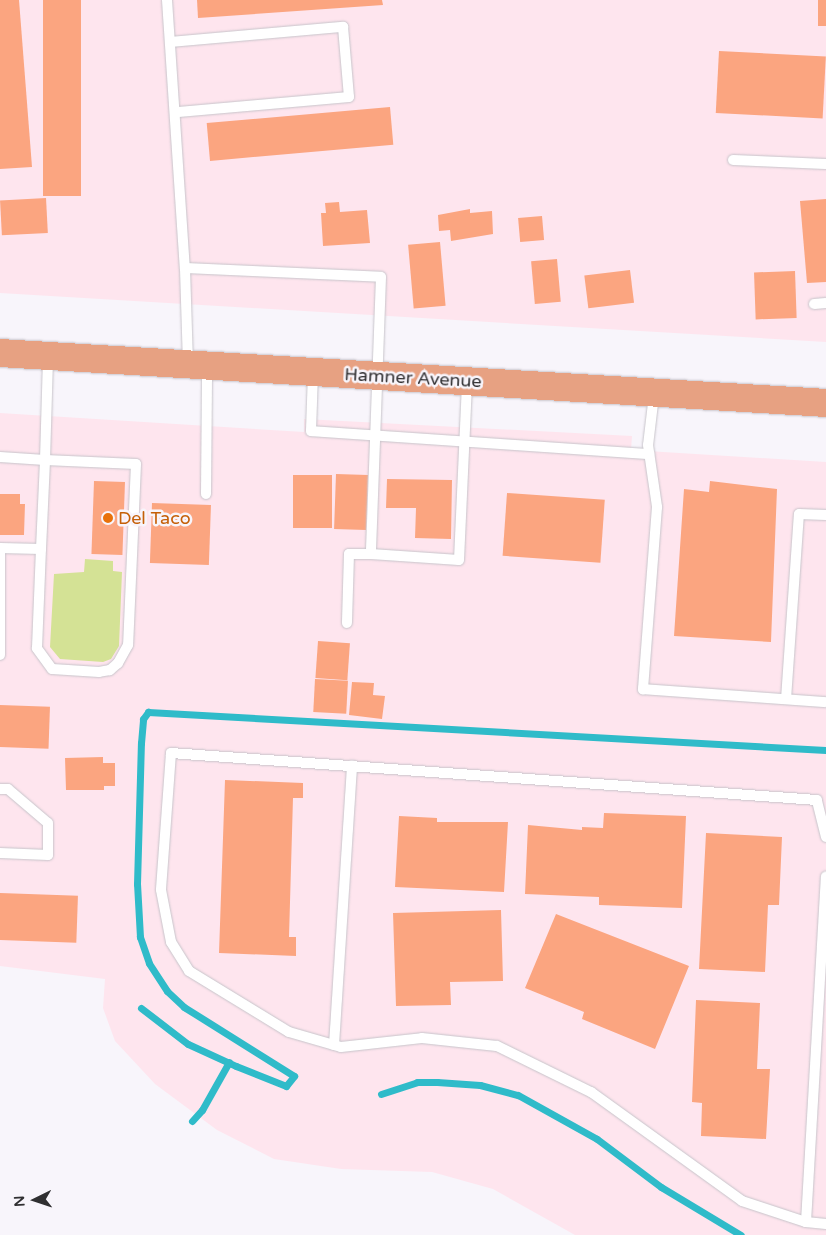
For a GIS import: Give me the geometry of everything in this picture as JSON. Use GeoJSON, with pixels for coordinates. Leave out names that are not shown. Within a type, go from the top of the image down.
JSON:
{"type":"FeatureCollection","features":[{"type":"Feature","properties":{"kind":"main road","name":"Hamner Avenue"},"geometry":{"type":"LineString","coordinates":[[0,352],[826,403]]}},
{"type":"Feature","properties":{"kind":"lane"},"geometry":{"type":"LineString","coordinates":[[167,0],[185,268],[198,365],[206,494]]}},
{"type":"Feature","properties":{"kind":"lane"},"geometry":{"type":"LineString","coordinates":[[170,42],[343,27],[349,97],[176,112]]}},
{"type":"Feature","properties":{"kind":"lane"},"geometry":{"type":"LineString","coordinates":[[733,160],[826,164]]}},
{"type":"Feature","properties":{"kind":"lane"},"geometry":{"type":"LineString","coordinates":[[185,268],[381,277],[380,376],[371,554]]}},
{"type":"Feature","properties":{"kind":"lane"},"geometry":{"type":"LineString","coordinates":[[814,304],[826,304]]}},
{"type":"Feature","properties":{"kind":"lane"},"geometry":{"type":"LineString","coordinates":[[0,457],[45,460],[136,464],[128,645],[118,663],[110,670],[100,672],[52,669],[38,648],[45,460],[48,356]]}},
{"type":"Feature","properties":{"kind":"lane"},"geometry":{"type":"LineString","coordinates":[[313,372],[311,431],[377,437],[649,454]]}},
{"type":"Feature","properties":{"kind":"lane"},"geometry":{"type":"LineString","coordinates":[[347,623],[349,554],[459,560],[467,382]]}},
{"type":"Feature","properties":{"kind":"lane"},"geometry":{"type":"LineString","coordinates":[[654,393],[649,454],[656,507],[643,689],[826,702]]}},
{"type":"Feature","properties":{"kind":"lane"},"geometry":{"type":"LineString","coordinates":[[786,699],[799,514],[826,515]]}},
{"type":"Feature","properties":{"kind":"lane"},"geometry":{"type":"LineString","coordinates":[[0,655],[0,548],[41,549]]}},
{"type":"Feature","properties":{"kind":"lane"},"geometry":{"type":"LineString","coordinates":[[826,837],[816,800],[171,754],[161,890],[171,942],[189,971],[289,1032],[341,1047],[422,1038],[497,1046],[591,1092],[742,1201],[806,1222],[826,1224]]}},
{"type":"Feature","properties":{"kind":"lane"},"geometry":{"type":"LineString","coordinates":[[334,1045],[352,766]]}},
{"type":"Feature","properties":{"kind":"lane"},"geometry":{"type":"LineString","coordinates":[[0,790],[8,790],[48,824],[48,855],[0,853]]}},
{"type":"Feature","properties":{"kind":"lane"},"geometry":{"type":"LineString","coordinates":[[806,1222],[823,989],[826,877]]}},
{"type":"Feature","properties":{"kind":"shaded area"},"geometry":{"type":"Polygon","coordinates":[[[0,0],[826,0],[826,342],[0,293],[0,0]]]}},
{"type":"Feature","properties":{"kind":"shaded area"},"geometry":{"type":"Polygon","coordinates":[[[0,413],[304,432],[304,419],[632,436],[631,450],[826,462],[826,1235],[575,1235],[493,1189],[432,1172],[341,1169],[274,1159],[217,1130],[155,1084],[115,1041],[103,1008],[105,979],[0,966],[0,413]]]}},
{"type":"Feature","properties":{"kind":"green space"},"geometry":{"type":"Polygon","coordinates":[[[85,559],[113,561],[113,571],[122,572],[119,646],[111,659],[103,662],[60,659],[50,647],[54,574],[84,572],[85,559]]]}},
{"type":"Feature","properties":{"kind":"building"},"geometry":{"type":"Polygon","coordinates":[[[0,0],[19,0],[32,167],[0,169],[0,0]]]}},
{"type":"Feature","properties":{"kind":"building"},"geometry":{"type":"Polygon","coordinates":[[[43,0],[81,0],[81,196],[43,196],[43,0]]]}},
{"type":"Feature","properties":{"kind":"building"},"geometry":{"type":"Polygon","coordinates":[[[197,0],[382,0],[383,5],[198,18],[197,0]]]}},
{"type":"Feature","properties":{"kind":"building"},"geometry":{"type":"Polygon","coordinates":[[[818,0],[826,0],[826,26],[818,26],[818,0]]]}},
{"type":"Feature","properties":{"kind":"building"},"geometry":{"type":"Polygon","coordinates":[[[719,51],[826,57],[823,119],[716,113],[719,51]]]}},
{"type":"Feature","properties":{"kind":"building"},"geometry":{"type":"Polygon","coordinates":[[[390,107],[393,145],[210,161],[207,123],[390,107]]]}},
{"type":"Feature","properties":{"kind":"building"},"geometry":{"type":"Polygon","coordinates":[[[46,198],[48,233],[2,235],[0,200],[46,198]]]}},
{"type":"Feature","properties":{"kind":"building"},"geometry":{"type":"Polygon","coordinates":[[[826,199],[826,282],[807,283],[800,201],[826,199]]]}},
{"type":"Feature","properties":{"kind":"building"},"geometry":{"type":"Polygon","coordinates":[[[339,202],[340,212],[367,210],[370,243],[323,246],[321,213],[326,213],[325,203],[339,202]]]}},
{"type":"Feature","properties":{"kind":"building"},"geometry":{"type":"Polygon","coordinates":[[[470,209],[470,213],[492,211],[493,234],[451,241],[450,230],[439,231],[438,215],[470,209]]]}},
{"type":"Feature","properties":{"kind":"building"},"geometry":{"type":"Polygon","coordinates":[[[542,216],[544,240],[520,242],[518,218],[542,216]]]}},
{"type":"Feature","properties":{"kind":"building"},"geometry":{"type":"Polygon","coordinates":[[[440,242],[446,306],[414,309],[408,245],[440,242]]]}},
{"type":"Feature","properties":{"kind":"building"},"geometry":{"type":"Polygon","coordinates":[[[557,259],[561,302],[535,304],[531,261],[557,259]]]}},
{"type":"Feature","properties":{"kind":"building"},"geometry":{"type":"Polygon","coordinates":[[[630,270],[634,303],[588,308],[584,276],[630,270]]]}},
{"type":"Feature","properties":{"kind":"building"},"geometry":{"type":"Polygon","coordinates":[[[795,271],[797,318],[756,319],[754,272],[795,271]]]}},
{"type":"Feature","properties":{"kind":"building"},"geometry":{"type":"Polygon","coordinates":[[[336,474],[368,475],[366,530],[334,529],[336,474]]]}},
{"type":"Feature","properties":{"kind":"building"},"geometry":{"type":"Polygon","coordinates":[[[293,475],[332,475],[332,528],[293,528],[293,475]]]}},
{"type":"Feature","properties":{"kind":"building"},"geometry":{"type":"Polygon","coordinates":[[[387,479],[452,480],[451,539],[415,538],[416,508],[386,508],[387,479]]]}},
{"type":"Feature","properties":{"kind":"building","name":"Del Taco"},"geometry":{"type":"Polygon","coordinates":[[[94,481],[125,482],[122,555],[91,554],[94,481]]]}},
{"type":"Feature","properties":{"kind":"building"},"geometry":{"type":"Polygon","coordinates":[[[710,481],[777,489],[771,642],[674,636],[684,489],[709,492],[710,481]]]}},
{"type":"Feature","properties":{"kind":"building"},"geometry":{"type":"Polygon","coordinates":[[[507,493],[605,500],[600,563],[503,556],[507,493]]]}},
{"type":"Feature","properties":{"kind":"building"},"geometry":{"type":"Polygon","coordinates":[[[0,494],[20,494],[20,504],[25,504],[24,535],[0,535],[0,494]]]}},
{"type":"Feature","properties":{"kind":"building"},"geometry":{"type":"Polygon","coordinates":[[[152,503],[211,505],[209,565],[150,563],[152,503]]]}},
{"type":"Feature","properties":{"kind":"building"},"geometry":{"type":"Polygon","coordinates":[[[318,641],[350,643],[347,680],[315,678],[318,641]]]}},
{"type":"Feature","properties":{"kind":"building"},"geometry":{"type":"Polygon","coordinates":[[[315,679],[348,681],[346,714],[313,712],[315,679]]]}},
{"type":"Feature","properties":{"kind":"building"},"geometry":{"type":"Polygon","coordinates":[[[352,682],[374,683],[373,695],[385,696],[382,719],[349,715],[352,682]]]}},
{"type":"Feature","properties":{"kind":"building"},"geometry":{"type":"Polygon","coordinates":[[[0,705],[50,707],[49,749],[0,747],[0,705]]]}},
{"type":"Feature","properties":{"kind":"building"},"geometry":{"type":"Polygon","coordinates":[[[103,757],[103,763],[115,763],[115,786],[104,786],[104,790],[66,790],[65,758],[103,757]]]}},
{"type":"Feature","properties":{"kind":"building"},"geometry":{"type":"Polygon","coordinates":[[[225,780],[303,783],[303,798],[293,798],[289,937],[296,937],[296,956],[219,953],[225,780]]]}},
{"type":"Feature","properties":{"kind":"building"},"geometry":{"type":"Polygon","coordinates":[[[604,813],[686,816],[682,908],[599,905],[599,897],[525,894],[528,825],[582,830],[582,827],[603,828],[604,813]]]}},
{"type":"Feature","properties":{"kind":"building"},"geometry":{"type":"Polygon","coordinates":[[[399,816],[437,818],[437,822],[508,822],[504,892],[395,887],[399,816]]]}},
{"type":"Feature","properties":{"kind":"building"},"geometry":{"type":"Polygon","coordinates":[[[706,833],[782,837],[779,905],[768,905],[765,972],[699,969],[706,833]]]}},
{"type":"Feature","properties":{"kind":"building"},"geometry":{"type":"Polygon","coordinates":[[[0,893],[78,896],[76,943],[0,940],[0,893]]]}},
{"type":"Feature","properties":{"kind":"building"},"geometry":{"type":"Polygon","coordinates":[[[501,910],[503,981],[450,982],[451,1005],[396,1006],[393,913],[501,910]]]}},
{"type":"Feature","properties":{"kind":"building"},"geometry":{"type":"Polygon","coordinates":[[[556,914],[689,966],[655,1049],[582,1019],[584,1012],[525,988],[556,914]]]}},
{"type":"Feature","properties":{"kind":"building"},"geometry":{"type":"Polygon","coordinates":[[[696,1000],[760,1003],[757,1069],[770,1069],[766,1139],[701,1136],[702,1103],[692,1102],[696,1000]]]}},
{"type":"Feature","properties":{"kind":"waterway"},"geometry":{"type":"LineString","coordinates":[[141,1008],[188,1044],[236,1066],[286,1086],[294,1076],[184,1007],[167,991],[149,963],[140,937],[137,884],[141,743],[143,719],[148,712],[826,750]]}},
{"type":"Feature","properties":{"kind":"waterway"},"geometry":{"type":"LineString","coordinates":[[192,1121],[202,1110],[229,1062]]}},
{"type":"Feature","properties":{"kind":"waterway"},"geometry":{"type":"LineString","coordinates":[[381,1094],[417,1082],[437,1082],[480,1085],[518,1095],[597,1139],[661,1187],[741,1235]]}},
{"type":"Feature","properties":{"kind":"place","name":"Del Taco"},"geometry":{"type":"Point","coordinates":[108,518]}}]}
